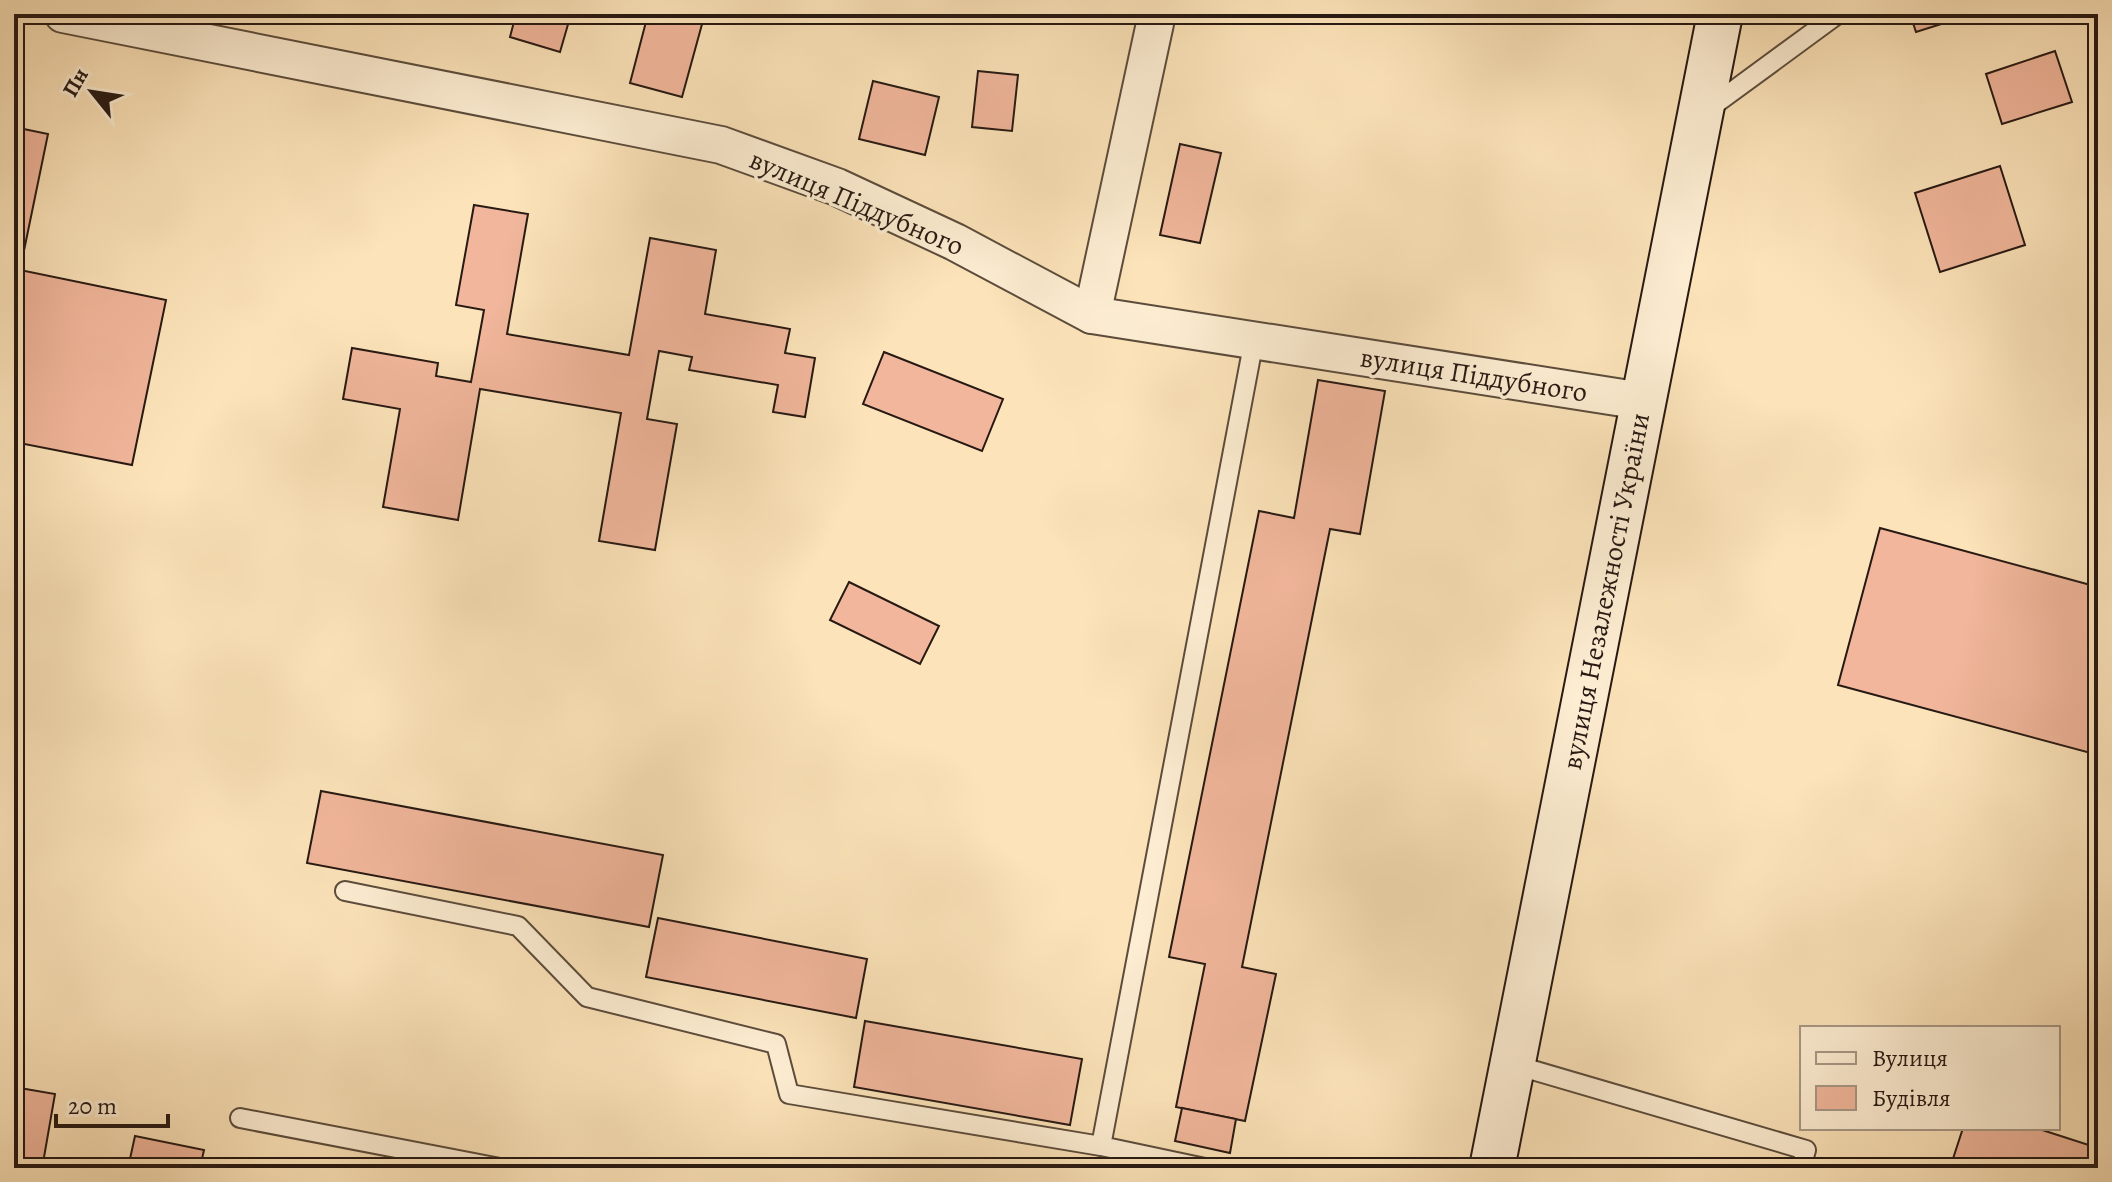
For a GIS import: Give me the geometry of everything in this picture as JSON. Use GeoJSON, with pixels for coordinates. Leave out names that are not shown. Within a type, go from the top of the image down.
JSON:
{"type":"FeatureCollection","features":[{"type":"Feature","properties":{"kind":"main road","name":"вулиця Незалежності України"},"geometry":{"type":"LineString","coordinates":[[1492,1168],[1720,14]]}},
{"type":"Feature","properties":{"kind":"street","name":"вулиця Піддубного"},"geometry":{"type":"LineString","coordinates":[[63,14],[721,145],[837,187],[955,242],[1092,315],[1642,401]]}},
{"type":"Feature","properties":{"kind":"street"},"geometry":{"type":"LineString","coordinates":[[1092,315],[1157,14]]}},
{"type":"Feature","properties":{"kind":"lane"},"geometry":{"type":"LineString","coordinates":[[1698,117],[1838,14]]}},
{"type":"Feature","properties":{"kind":"lane"},"geometry":{"type":"LineString","coordinates":[[1101,1146],[1254,340]]}},
{"type":"Feature","properties":{"kind":"lane"},"geometry":{"type":"LineString","coordinates":[[345,891],[518,926],[587,997],[776,1044],[789,1094],[1101,1146],[1205,1168]]}},
{"type":"Feature","properties":{"kind":"lane"},"geometry":{"type":"LineString","coordinates":[[1512,1064],[1806,1150],[1801,1168]]}},
{"type":"Feature","properties":{"kind":"lane"},"geometry":{"type":"LineString","coordinates":[[240,1118],[500,1168]]}},
{"type":"Feature","properties":{"kind":"building"},"geometry":{"type":"Polygon","coordinates":[[[516,14],[571,14],[560,52],[510,37],[516,14]]]}},
{"type":"Feature","properties":{"kind":"building"},"geometry":{"type":"Polygon","coordinates":[[[648,14],[704,17],[682,97],[630,83],[648,14]]]}},
{"type":"Feature","properties":{"kind":"building"},"geometry":{"type":"Polygon","coordinates":[[[1910,14],[1973,14],[1916,32],[1910,14]]]}},
{"type":"Feature","properties":{"kind":"building"},"geometry":{"type":"Polygon","coordinates":[[[2055,51],[2072,102],[2002,124],[1986,74],[2055,51]]]}},
{"type":"Feature","properties":{"kind":"building"},"geometry":{"type":"Polygon","coordinates":[[[978,71],[1018,75],[1012,131],[972,127],[978,71]]]}},
{"type":"Feature","properties":{"kind":"building"},"geometry":{"type":"Polygon","coordinates":[[[873,81],[939,97],[925,155],[859,139],[873,81]]]}},
{"type":"Feature","properties":{"kind":"building"},"geometry":{"type":"Polygon","coordinates":[[[14,127],[48,134],[20,270],[166,300],[132,465],[14,442],[14,127]]]}},
{"type":"Feature","properties":{"kind":"building"},"geometry":{"type":"Polygon","coordinates":[[[1180,144],[1221,153],[1200,243],[1160,235],[1180,144]]]}},
{"type":"Feature","properties":{"kind":"building"},"geometry":{"type":"Polygon","coordinates":[[[2000,166],[2025,245],[1940,272],[1915,193],[2000,166]]]}},
{"type":"Feature","properties":{"kind":"building"},"geometry":{"type":"Polygon","coordinates":[[[474,205],[528,214],[507,334],[629,355],[650,238],[716,250],[705,314],[790,329],[785,353],[815,358],[805,417],[773,412],[778,385],[689,370],[692,357],[659,351],[647,419],[677,424],[655,550],[599,541],[621,413],[480,389],[458,520],[383,507],[400,409],[343,399],[352,348],[438,363],[436,376],[471,382],[484,310],[456,305],[474,205]]]}},
{"type":"Feature","properties":{"kind":"building"},"geometry":{"type":"Polygon","coordinates":[[[884,352],[1003,399],[982,451],[863,404],[884,352]]]}},
{"type":"Feature","properties":{"kind":"building"},"geometry":{"type":"Polygon","coordinates":[[[1318,380],[1385,391],[1360,534],[1330,529],[1242,967],[1276,974],[1245,1121],[1176,1107],[1205,964],[1169,957],[1259,511],[1294,518],[1318,380]]]}},
{"type":"Feature","properties":{"kind":"building"},"geometry":{"type":"Polygon","coordinates":[[[1880,528],[2098,587],[2098,755],[1838,685],[1880,528]]]}},
{"type":"Feature","properties":{"kind":"building"},"geometry":{"type":"Polygon","coordinates":[[[849,582],[939,626],[920,664],[830,620],[849,582]]]}},
{"type":"Feature","properties":{"kind":"building"},"geometry":{"type":"Polygon","coordinates":[[[321,791],[663,855],[649,927],[307,863],[321,791]]]}},
{"type":"Feature","properties":{"kind":"building"},"geometry":{"type":"Polygon","coordinates":[[[658,918],[867,959],[856,1018],[646,977],[658,918]]]}},
{"type":"Feature","properties":{"kind":"building"},"geometry":{"type":"Polygon","coordinates":[[[865,1021],[1082,1059],[1070,1125],[854,1087],[865,1021]]]}},
{"type":"Feature","properties":{"kind":"building"},"geometry":{"type":"Polygon","coordinates":[[[14,1087],[55,1094],[43,1163],[14,1157],[14,1087]]]}},
{"type":"Feature","properties":{"kind":"building"},"geometry":{"type":"Polygon","coordinates":[[[1182,1108],[1236,1119],[1230,1153],[1175,1141],[1182,1108]]]}},
{"type":"Feature","properties":{"kind":"building"},"geometry":{"type":"Polygon","coordinates":[[[1962,1130],[2042,1130],[2098,1148],[2098,1168],[1950,1168],[1962,1130]]]}},
{"type":"Feature","properties":{"kind":"building"},"geometry":{"type":"Polygon","coordinates":[[[135,1136],[204,1150],[200,1168],[128,1168],[135,1136]]]}}]}
